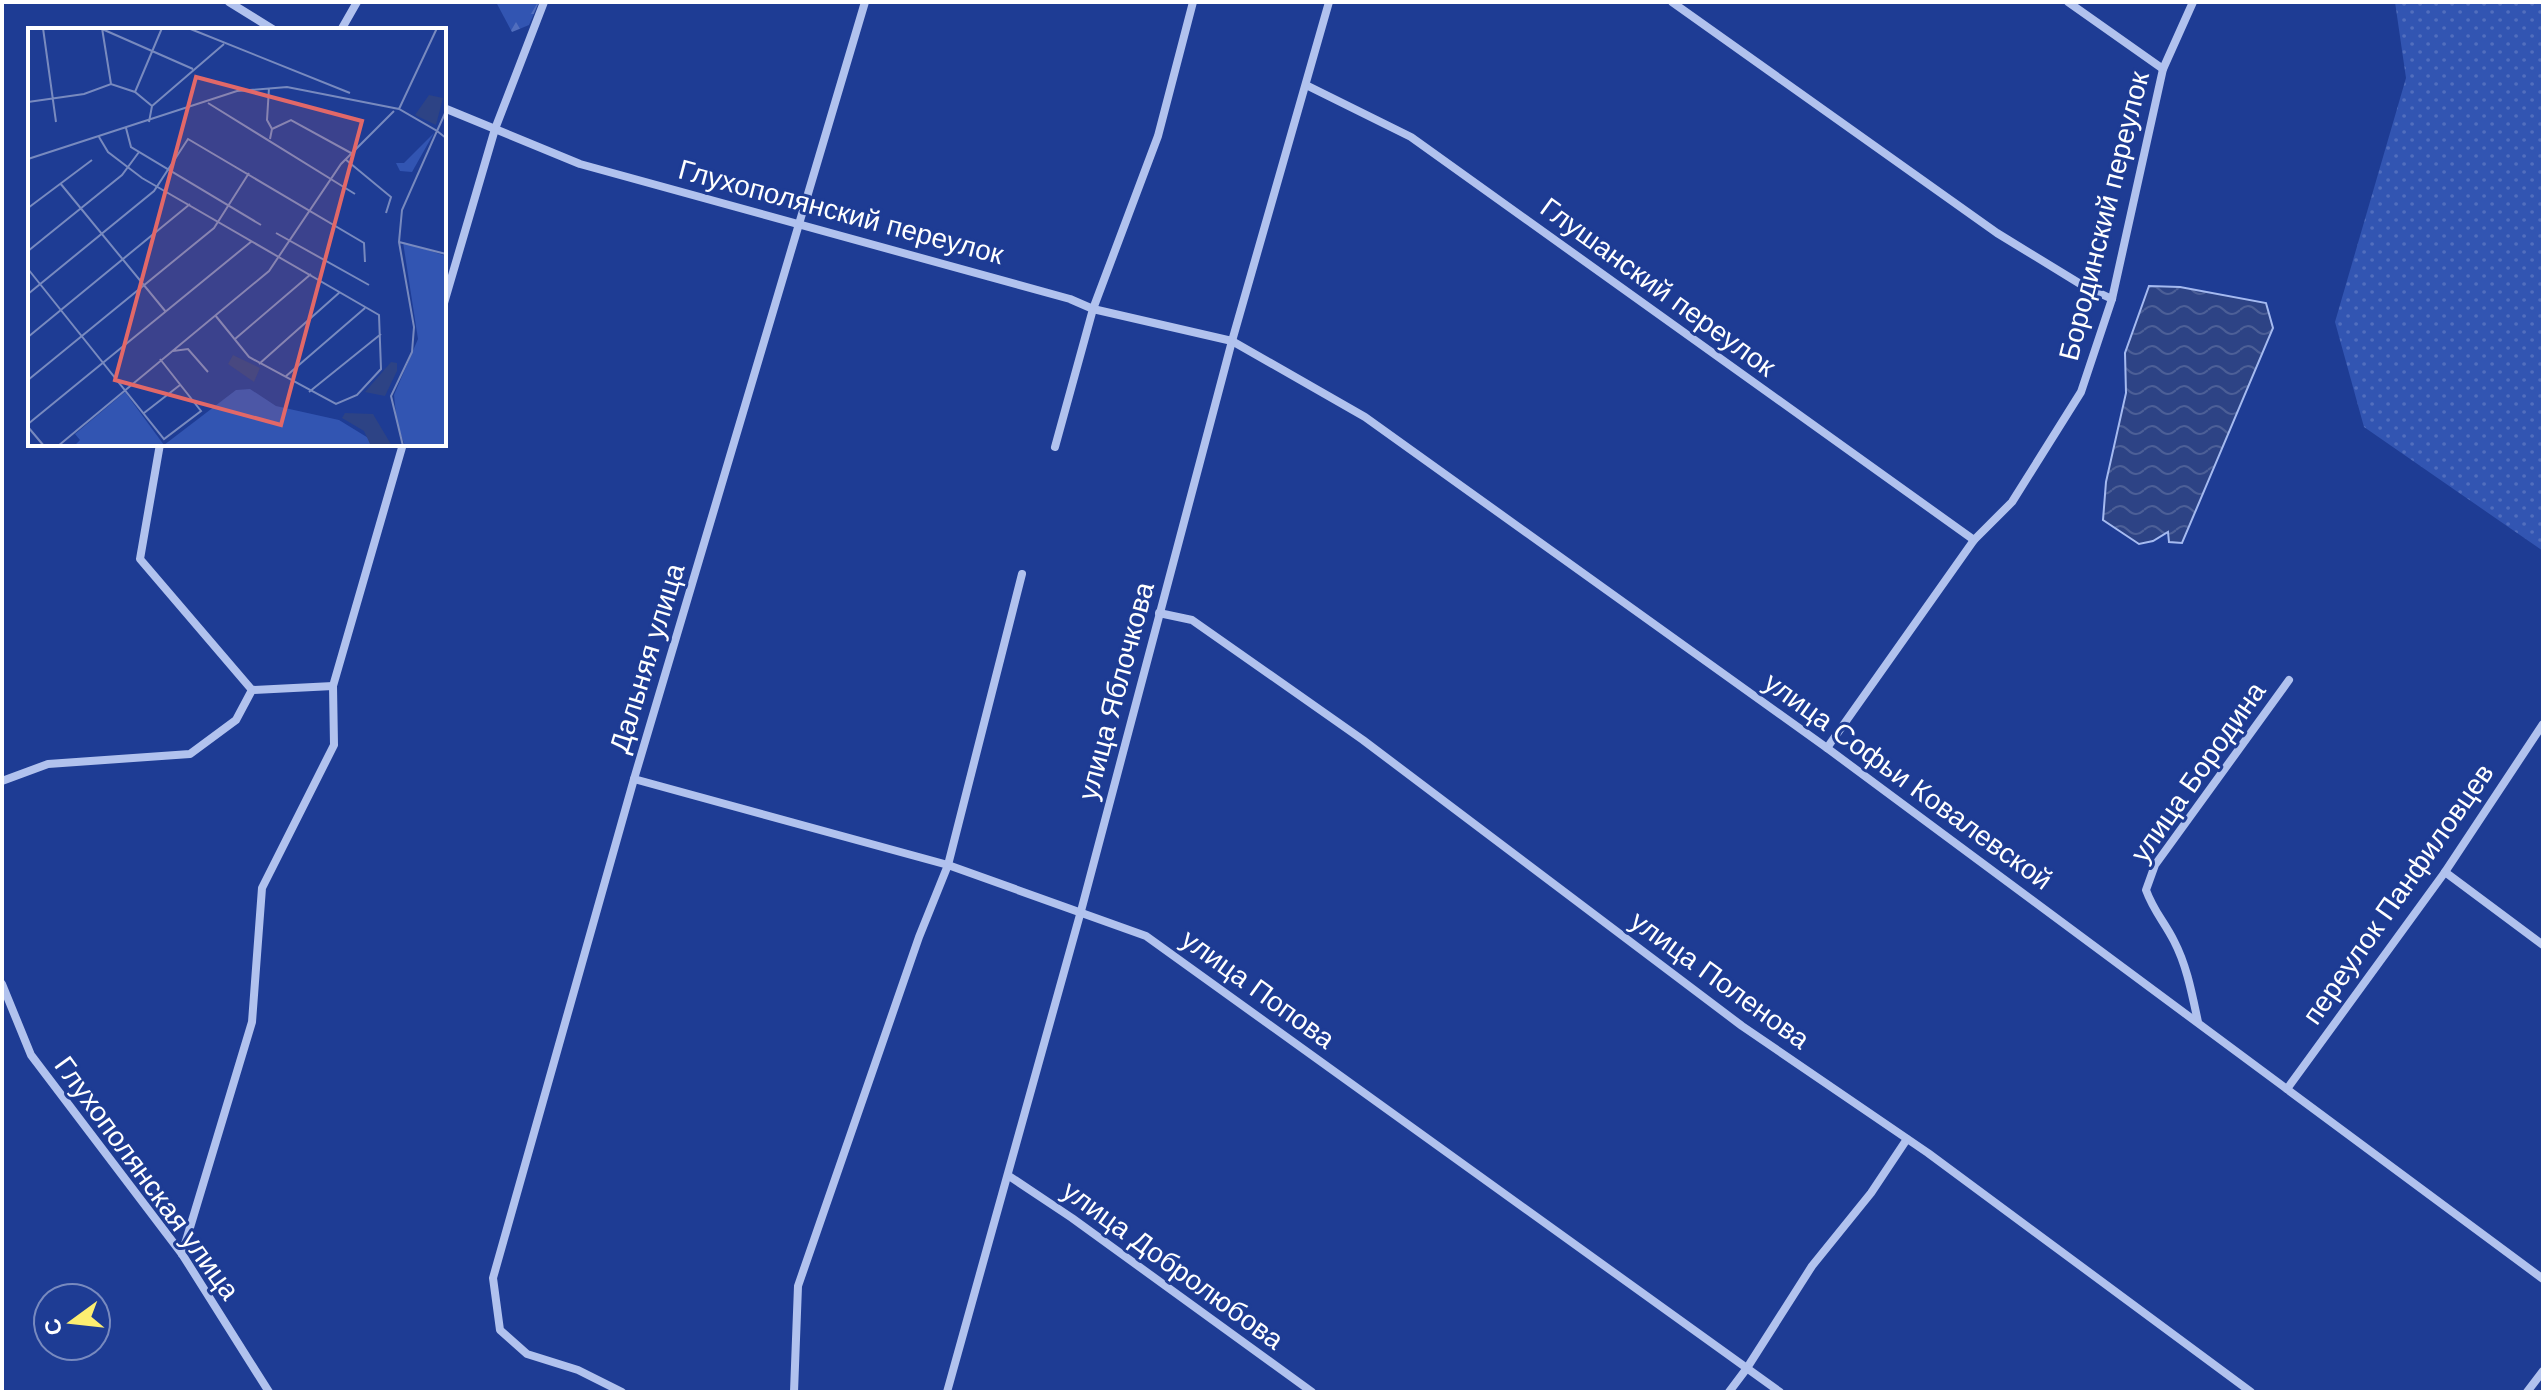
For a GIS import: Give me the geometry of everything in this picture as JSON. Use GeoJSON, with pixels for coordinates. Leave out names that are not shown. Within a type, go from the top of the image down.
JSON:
{"type":"FeatureCollection","features":[{"type":"Feature","properties":{"kind":"street"},"geometry":{"type":"LineString","coordinates":[[229,2],[269,28]]}},
{"type":"Feature","properties":{"kind":"street"},"geometry":{"type":"LineString","coordinates":[[342,28],[357,2]]}},
{"type":"Feature","properties":{"kind":"street"},"geometry":{"type":"LineString","coordinates":[[446,296],[495,129],[544,2]]}},
{"type":"Feature","properties":{"kind":"street","name":"Дальняя улица"},"geometry":{"type":"LineString","coordinates":[[622,1392],[578,1370],[527,1354],[500,1330],[493,1278],[634,779],[865,2]]}},
{"type":"Feature","properties":{"kind":"street"},"geometry":{"type":"LineString","coordinates":[[1055,447],[1093,309],[1158,136],[1193,2]]}},
{"type":"Feature","properties":{"kind":"street","name":"улица Яблочкова"},"geometry":{"type":"LineString","coordinates":[[947,1392],[1081,911],[1232,341],[1329,2]]}},
{"type":"Feature","properties":{"kind":"street"},"geometry":{"type":"LineString","coordinates":[[1672,2],[1997,233],[2082,285],[2112,299]]}},
{"type":"Feature","properties":{"kind":"street"},"geometry":{"type":"LineString","coordinates":[[2068,2],[2163,69]]}},
{"type":"Feature","properties":{"kind":"street","name":"Бородинский переулок"},"geometry":{"type":"LineString","coordinates":[[1827,748],[1974,540],[2012,502],[2081,392],[2112,299],[2163,69],[2193,2]]}},
{"type":"Feature","properties":{"kind":"street","name":"Глушанский переулок"},"geometry":{"type":"LineString","coordinates":[[1306,85],[1411,137],[1974,540]]}},
{"type":"Feature","properties":{"kind":"street","name":"Глухополянский переулок"},"geometry":{"type":"LineString","coordinates":[[446,109],[580,164],[799,222],[1070,299],[1093,309],[1232,341]]}},
{"type":"Feature","properties":{"kind":"street","name":"улица Софьи Ковалевской"},"geometry":{"type":"LineString","coordinates":[[1232,341],[1365,417],[1827,748],[2543,1279]]}},
{"type":"Feature","properties":{"kind":"street"},"geometry":{"type":"LineString","coordinates":[[160,446],[140,559],[252,690]]}},
{"type":"Feature","properties":{"kind":"street"},"geometry":{"type":"LineString","coordinates":[[182,1254],[252,1022],[262,888],[334,745],[333,686],[402,446]]}},
{"type":"Feature","properties":{"kind":"street"},"geometry":{"type":"LineString","coordinates":[[794,1392],[798,1286],[919,937],[948,865],[1022,574]]}},
{"type":"Feature","properties":{"kind":"street","name":"улица Поленова"},"geometry":{"type":"LineString","coordinates":[[1159,613],[1192,620],[1363,740],[1742,1026],[1907,1139],[2251,1392]]}},
{"type":"Feature","properties":{"kind":"street","name":"улица Бородина"},"geometry":{"type":"LineString","coordinates":[[2199,1023],[2185,965],[2173,938],[2152,909],[2146,890],[2155,865],[2289,680]]}},
{"type":"Feature","properties":{"kind":"street"},"geometry":{"type":"LineString","coordinates":[[252,690],[333,686]]}},
{"type":"Feature","properties":{"kind":"street"},"geometry":{"type":"LineString","coordinates":[[2,781],[48,764],[190,754],[236,720],[252,690]]}},
{"type":"Feature","properties":{"kind":"street","name":"переулок Панфиловцев"},"geometry":{"type":"LineString","coordinates":[[2287,1089],[2445,872],[2543,724]]}},
{"type":"Feature","properties":{"kind":"street","name":"улица Попова"},"geometry":{"type":"LineString","coordinates":[[634,779],[948,865],[1146,936],[1780,1392]]}},
{"type":"Feature","properties":{"kind":"street"},"geometry":{"type":"LineString","coordinates":[[2445,872],[2543,945]]}},
{"type":"Feature","properties":{"kind":"street","name":"Глухополянская улица"},"geometry":{"type":"LineString","coordinates":[[2,984],[31,1055],[182,1254],[269,1392]]}},
{"type":"Feature","properties":{"kind":"street"},"geometry":{"type":"LineString","coordinates":[[1729,1392],[1812,1266],[1871,1193],[1907,1139]]}},
{"type":"Feature","properties":{"kind":"street","name":"улица Добролюбова"},"geometry":{"type":"LineString","coordinates":[[1009,1176],[1312,1392]]}},
{"type":"Feature","properties":{"kind":"street"},"geometry":{"type":"LineString","coordinates":[[2527,1392],[2543,1371]]}},
{"type":"Feature","properties":{"kind":"green space"},"geometry":{"type":"Polygon","coordinates":[[[496,2],[539,2],[529,25],[512,32],[496,2]]]}},
{"type":"Feature","properties":{"kind":"green space"},"geometry":{"type":"Polygon","coordinates":[[[2395,2],[2543,2],[2543,551],[2364,427],[2335,322],[2406,78],[2395,2]]]}},
{"type":"Feature","properties":{"kind":"water"},"geometry":{"type":"Polygon","coordinates":[[[2149,286],[2180,287],[2266,303],[2273,328],[2182,543],[2169,542],[2168,532],[2153,541],[2139,544],[2103,520],[2106,482],[2126,393],[2125,353],[2149,286]]]}}]}
